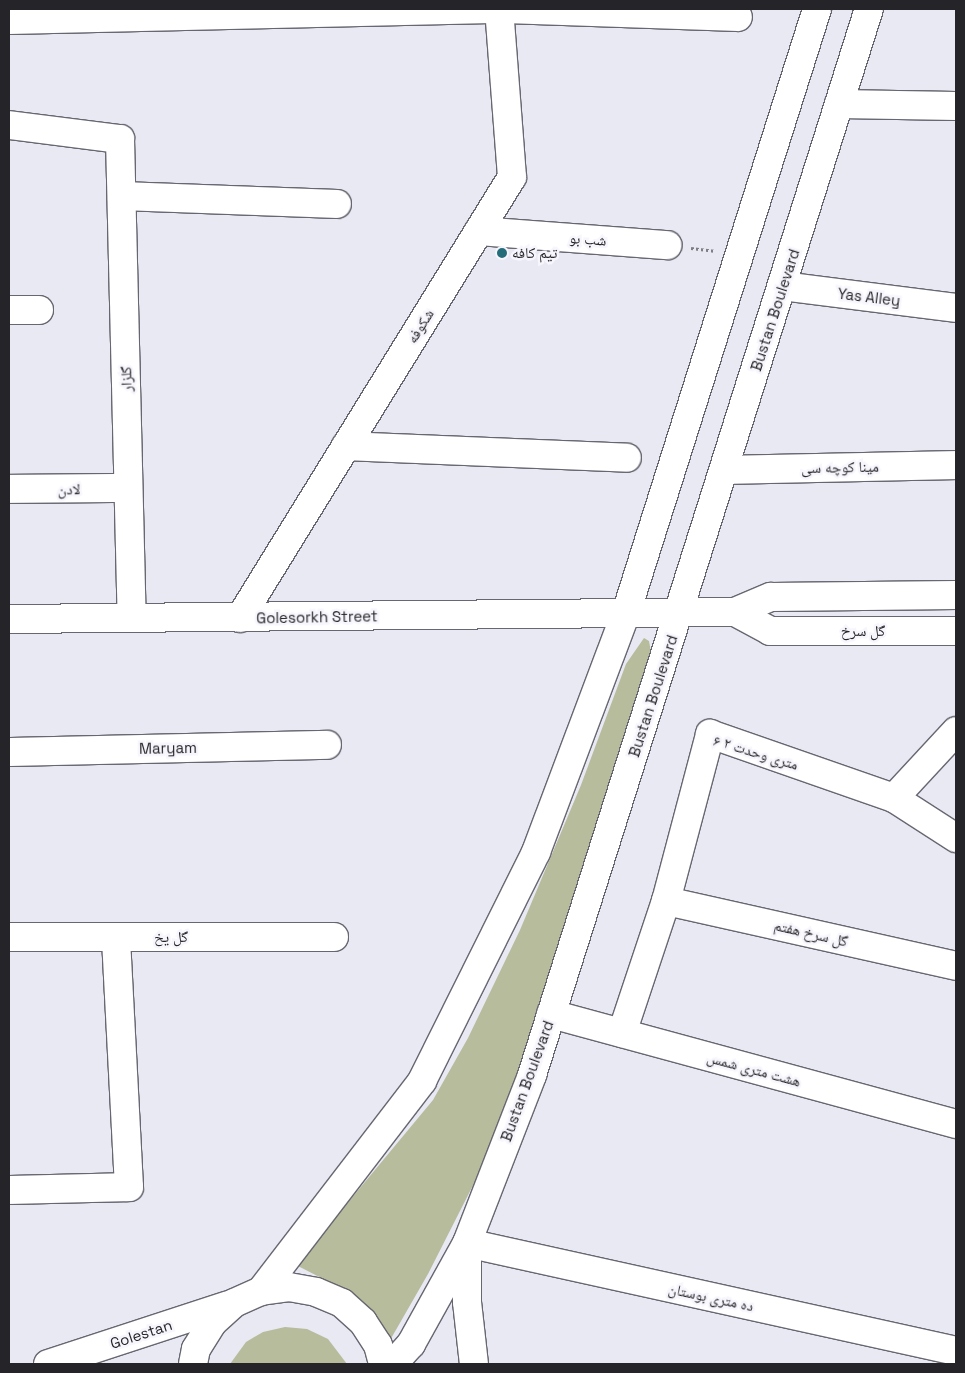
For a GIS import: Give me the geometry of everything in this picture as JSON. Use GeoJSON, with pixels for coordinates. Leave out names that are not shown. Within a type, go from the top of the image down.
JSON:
{"type":"FeatureCollection","features":[{"type":"Feature","properties":{"kind":"street"},"geometry":{"type":"LineString","coordinates":[[9,20],[492,9]]}},
{"type":"Feature","properties":{"kind":"street","name":"شکوفه"},"geometry":{"type":"LineString","coordinates":[[240,618],[512,177],[499,9]]}},
{"type":"Feature","properties":{"kind":"street"},"geometry":{"type":"LineString","coordinates":[[505,9],[738,17]]}},
{"type":"Feature","properties":{"kind":"street"},"geometry":{"type":"LineString","coordinates":[[262,1291],[422,1081],[536,852],[626,613],[817,9]]}},
{"type":"Feature","properties":{"kind":"street","name":"Bustan Boulevard"},"geometry":{"type":"LineString","coordinates":[[392,1364],[411,1344],[467,1243],[532,1075],[870,9]]}},
{"type":"Feature","properties":{"kind":"street"},"geometry":{"type":"LineString","coordinates":[[840,104],[956,106]]}},
{"type":"Feature","properties":{"kind":"street","name":"گلزار"},"geometry":{"type":"LineString","coordinates":[[9,125],[120,139],[132,618]]}},
{"type":"Feature","properties":{"kind":"street"},"geometry":{"type":"LineString","coordinates":[[122,196],[337,204]]}},
{"type":"Feature","properties":{"kind":"street","name":"شب بو"},"geometry":{"type":"LineString","coordinates":[[479,231],[667,245]]}},
{"type":"Feature","properties":{"kind":"street","name":"Yas Alley"},"geometry":{"type":"LineString","coordinates":[[782,286],[956,308]]}},
{"type":"Feature","properties":{"kind":"street"},"geometry":{"type":"LineString","coordinates":[[9,310],[39,310]]}},
{"type":"Feature","properties":{"kind":"street"},"geometry":{"type":"LineString","coordinates":[[346,446],[627,458]]}},
{"type":"Feature","properties":{"kind":"street","name":"مینا کوچه سی"},"geometry":{"type":"LineString","coordinates":[[724,470],[956,465]]}},
{"type":"Feature","properties":{"kind":"street","name":"لادن"},"geometry":{"type":"LineString","coordinates":[[9,489],[128,488]]}},
{"type":"Feature","properties":{"kind":"street"},"geometry":{"type":"LineString","coordinates":[[735,612],[771,597],[956,595]]}},
{"type":"Feature","properties":{"kind":"street","name":"Golesorkh Street"},"geometry":{"type":"LineString","coordinates":[[9,619],[735,612]]}},
{"type":"Feature","properties":{"kind":"street","name":"گل سرخ"},"geometry":{"type":"LineString","coordinates":[[735,612],[770,631],[956,630]]}},
{"type":"Feature","properties":{"kind":"street"},"geometry":{"type":"LineString","coordinates":[[894,798],[956,731]]}},
{"type":"Feature","properties":{"kind":"street","name":"۶ متری وحدت ۲"},"geometry":{"type":"LineString","coordinates":[[666,901],[710,734],[894,798],[956,838]]}},
{"type":"Feature","properties":{"kind":"street","name":"Maryam"},"geometry":{"type":"LineString","coordinates":[[9,752],[327,745]]}},
{"type":"Feature","properties":{"kind":"street"},"geometry":{"type":"LineString","coordinates":[[622,1033],[666,901]]}},
{"type":"Feature","properties":{"kind":"street","name":"گل سرخ هفتم"},"geometry":{"type":"LineString","coordinates":[[666,901],[956,966]]}},
{"type":"Feature","properties":{"kind":"street","name":"گل یخ"},"geometry":{"type":"LineString","coordinates":[[9,937],[334,937]]}},
{"type":"Feature","properties":{"kind":"street"},"geometry":{"type":"LineString","coordinates":[[9,1190],[129,1187],[116,937]]}},
{"type":"Feature","properties":{"kind":"street","name":"هشت متری شمس"},"geometry":{"type":"LineString","coordinates":[[552,1014],[956,1124]]}},
{"type":"Feature","properties":{"kind":"street"},"geometry":{"type":"LineString","coordinates":[[467,1243],[467,1302],[474,1364]]}},
{"type":"Feature","properties":{"kind":"street","name":"ده متری بوستان"},"geometry":{"type":"LineString","coordinates":[[467,1243],[956,1351]]}},
{"type":"Feature","properties":{"kind":"street"},"geometry":{"type":"LineString","coordinates":[[193,1364],[196,1349],[212,1323],[234,1303],[262,1291],[289,1287],[316,1292],[342,1303],[363,1322],[378,1345],[383,1364]]}},
{"type":"Feature","properties":{"kind":"street","name":"Golestan"},"geometry":{"type":"LineString","coordinates":[[48,1364],[234,1303]]}},
{"type":"Feature","properties":{"kind":"path"},"geometry":{"type":"LineString","coordinates":[[667,245],[740,255]]}},
{"type":"Feature","properties":{"kind":"green space"},"geometry":{"type":"Polygon","coordinates":[[[644,638],[649,641],[651,652],[530,1053],[495,1142],[428,1274],[389,1342],[368,1310],[335,1285],[296,1265],[433,1100],[468,1038],[520,930],[581,785],[626,664],[644,638]]]}},
{"type":"Feature","properties":{"kind":"green space"},"geometry":{"type":"Polygon","coordinates":[[[285,1327],[307,1329],[328,1339],[347,1364],[230,1364],[246,1342],[263,1332],[285,1327]]]}},
{"type":"Feature","properties":{"kind":"place","name":"تیم کافه"},"geometry":{"type":"Point","coordinates":[502,253]}}]}
